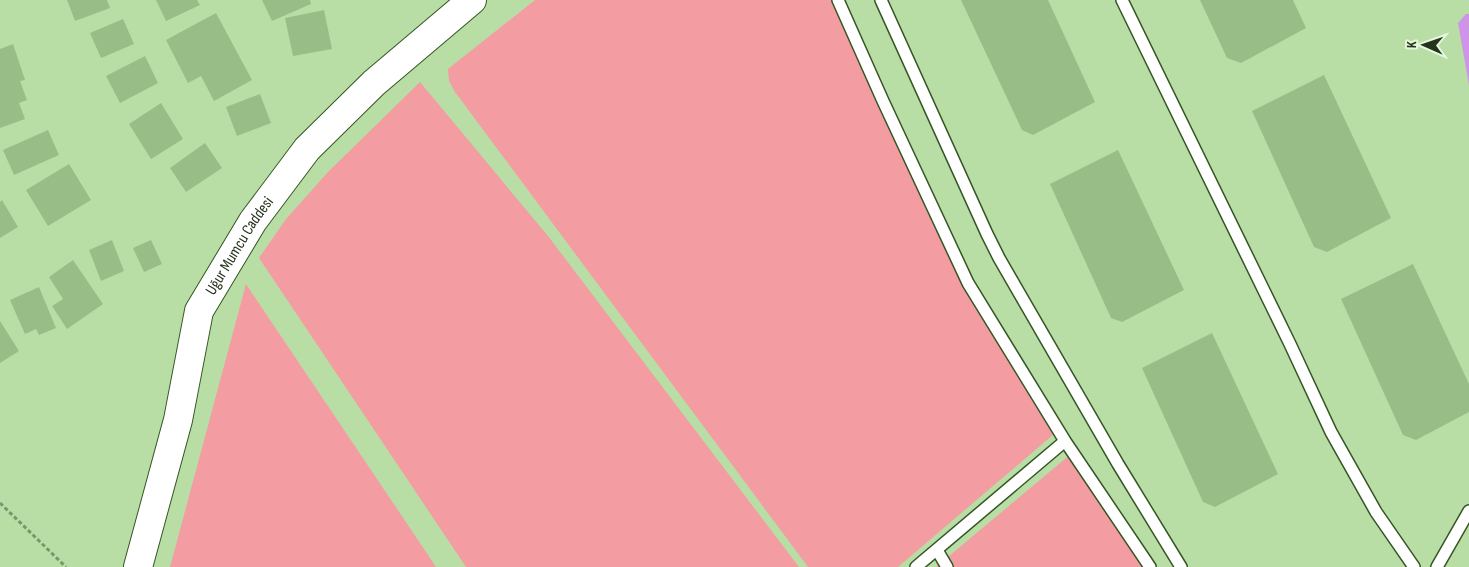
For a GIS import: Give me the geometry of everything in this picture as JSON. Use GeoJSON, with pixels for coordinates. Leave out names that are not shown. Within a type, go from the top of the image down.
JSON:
{"type":"FeatureCollection","features":[{"type":"Feature","properties":{"kind":"street","name":"Uğur Mumcu Caddesi"},"geometry":{"type":"LineString","coordinates":[[138,567],[178,420],[199,311],[253,221],[307,149],[374,82],[472,0]]}},
{"type":"Feature","properties":{"kind":"lane"},"geometry":{"type":"LineString","coordinates":[[838,0],[968,283],[1065,442],[1150,567]]}},
{"type":"Feature","properties":{"kind":"lane"},"geometry":{"type":"LineString","coordinates":[[881,0],[987,234],[1118,464],[1181,567]]}},
{"type":"Feature","properties":{"kind":"lane"},"geometry":{"type":"LineString","coordinates":[[1122,0],[1331,432],[1376,512],[1414,567]]}},
{"type":"Feature","properties":{"kind":"lane"},"geometry":{"type":"LineString","coordinates":[[916,567],[1065,442]]}},
{"type":"Feature","properties":{"kind":"lane"},"geometry":{"type":"LineString","coordinates":[[1437,567],[1469,511]]}},
{"type":"Feature","properties":{"kind":"lane"},"geometry":{"type":"LineString","coordinates":[[937,550],[947,567]]}},
{"type":"Feature","properties":{"kind":"path"},"geometry":{"type":"LineString","coordinates":[[0,503],[66,567]]}},
{"type":"Feature","properties":{"kind":"shaded area"},"geometry":{"type":"Polygon","coordinates":[[[535,0],[834,0],[927,212],[960,276],[1054,434],[898,567],[808,567],[455,92],[449,81],[448,69],[535,0]]]}},
{"type":"Feature","properties":{"kind":"shaded area"},"geometry":{"type":"Polygon","coordinates":[[[1466,14],[1469,14],[1469,85],[1458,23],[1466,14]]]}},
{"type":"Feature","properties":{"kind":"shaded area"},"geometry":{"type":"Polygon","coordinates":[[[420,82],[548,236],[799,567],[466,567],[259,258],[286,219],[328,172],[420,82]]]}},
{"type":"Feature","properties":{"kind":"shaded area"},"geometry":{"type":"Polygon","coordinates":[[[246,284],[422,546],[436,567],[170,567],[246,284]]]}},
{"type":"Feature","properties":{"kind":"shaded area"},"geometry":{"type":"Polygon","coordinates":[[[1072,453],[1153,567],[936,567],[1072,453]]]}},
{"type":"Feature","properties":{"kind":"building"},"geometry":{"type":"Polygon","coordinates":[[[67,0],[107,0],[110,8],[75,21],[67,0]]]}},
{"type":"Feature","properties":{"kind":"building"},"geometry":{"type":"Polygon","coordinates":[[[156,0],[197,0],[200,5],[166,21],[156,0]]]}},
{"type":"Feature","properties":{"kind":"building"},"geometry":{"type":"Polygon","coordinates":[[[262,0],[310,0],[311,4],[272,21],[262,0]]]}},
{"type":"Feature","properties":{"kind":"building"},"geometry":{"type":"Polygon","coordinates":[[[961,0],[1048,0],[1095,102],[1033,135],[1022,130],[961,0]]]}},
{"type":"Feature","properties":{"kind":"building"},"geometry":{"type":"Polygon","coordinates":[[[1200,0],[1293,0],[1306,28],[1241,63],[1227,58],[1200,0]]]}},
{"type":"Feature","properties":{"kind":"building"},"geometry":{"type":"Polygon","coordinates":[[[324,10],[332,49],[293,56],[285,18],[324,10]]]}},
{"type":"Feature","properties":{"kind":"building"},"geometry":{"type":"Polygon","coordinates":[[[216,13],[252,80],[214,101],[201,76],[188,83],[166,40],[216,13]]]}},
{"type":"Feature","properties":{"kind":"building"},"geometry":{"type":"Polygon","coordinates":[[[123,19],[134,44],[101,58],[90,33],[123,19]]]}},
{"type":"Feature","properties":{"kind":"building"},"geometry":{"type":"Polygon","coordinates":[[[13,44],[25,80],[20,81],[27,100],[19,103],[25,119],[0,128],[0,49],[13,44]]]}},
{"type":"Feature","properties":{"kind":"building"},"geometry":{"type":"Polygon","coordinates":[[[145,56],[158,83],[120,103],[106,76],[145,56]]]}},
{"type":"Feature","properties":{"kind":"building"},"geometry":{"type":"Polygon","coordinates":[[[1324,75],[1391,218],[1327,252],[1314,247],[1252,111],[1324,75]]]}},
{"type":"Feature","properties":{"kind":"building"},"geometry":{"type":"Polygon","coordinates":[[[260,94],[271,123],[237,136],[226,107],[260,94]]]}},
{"type":"Feature","properties":{"kind":"building"},"geometry":{"type":"Polygon","coordinates":[[[161,103],[183,139],[151,159],[129,124],[161,103]]]}},
{"type":"Feature","properties":{"kind":"building"},"geometry":{"type":"Polygon","coordinates":[[[48,130],[59,155],[14,175],[3,150],[48,130]]]}},
{"type":"Feature","properties":{"kind":"building"},"geometry":{"type":"Polygon","coordinates":[[[205,143],[222,168],[186,192],[170,168],[205,143]]]}},
{"type":"Feature","properties":{"kind":"building"},"geometry":{"type":"Polygon","coordinates":[[[1118,150],[1184,290],[1122,322],[1111,318],[1050,184],[1118,150]]]}},
{"type":"Feature","properties":{"kind":"building"},"geometry":{"type":"Polygon","coordinates":[[[69,164],[91,200],[48,226],[26,190],[69,164]]]}},
{"type":"Feature","properties":{"kind":"building"},"geometry":{"type":"Polygon","coordinates":[[[2,200],[18,227],[0,238],[0,202],[2,200]]]}},
{"type":"Feature","properties":{"kind":"building"},"geometry":{"type":"Polygon","coordinates":[[[112,240],[124,271],[101,281],[89,250],[112,240]]]}},
{"type":"Feature","properties":{"kind":"building"},"geometry":{"type":"Polygon","coordinates":[[[151,240],[162,264],[144,272],[133,248],[151,240]]]}},
{"type":"Feature","properties":{"kind":"building"},"geometry":{"type":"Polygon","coordinates":[[[73,260],[103,304],[67,329],[52,306],[63,299],[49,277],[73,260]]]}},
{"type":"Feature","properties":{"kind":"building"},"geometry":{"type":"Polygon","coordinates":[[[1413,264],[1469,384],[1469,412],[1416,440],[1403,435],[1341,299],[1413,264]]]}},
{"type":"Feature","properties":{"kind":"building"},"geometry":{"type":"Polygon","coordinates":[[[39,287],[56,328],[39,335],[36,329],[25,334],[10,300],[39,287]]]}},
{"type":"Feature","properties":{"kind":"building"},"geometry":{"type":"Polygon","coordinates":[[[0,321],[19,351],[0,363],[0,321]]]}},
{"type":"Feature","properties":{"kind":"building"},"geometry":{"type":"Polygon","coordinates":[[[1212,333],[1278,474],[1215,507],[1203,502],[1142,368],[1212,333]]]}}]}
